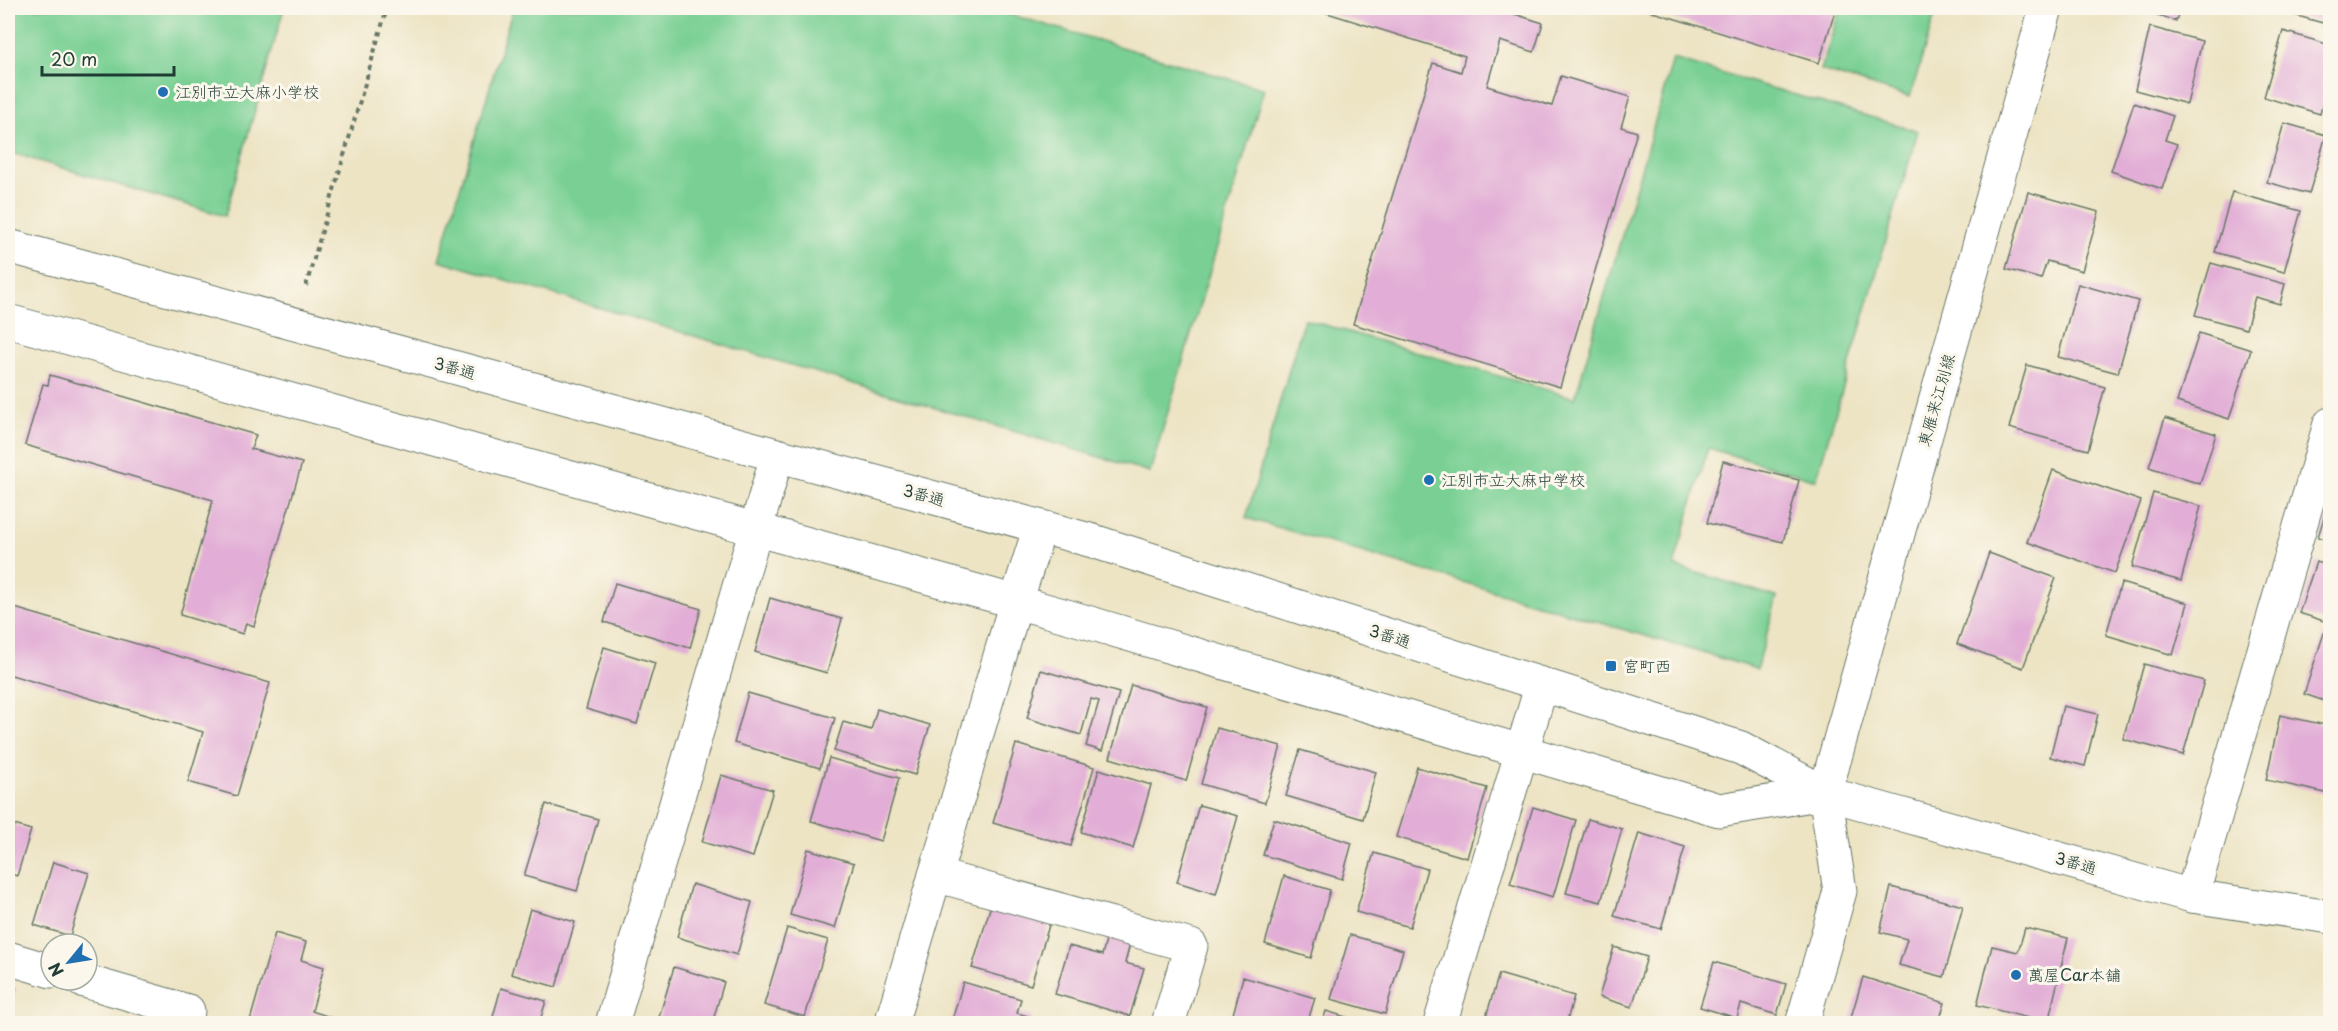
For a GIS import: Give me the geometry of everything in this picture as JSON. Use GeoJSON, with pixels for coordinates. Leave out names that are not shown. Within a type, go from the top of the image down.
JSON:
{"type":"FeatureCollection","features":[{"type":"Feature","properties":{"kind":"street","name":"東雁来江別線"},"geometry":{"type":"LineString","coordinates":[[1825,793],[2046,8]]}},
{"type":"Feature","properties":{"kind":"street","name":"3番通"},"geometry":{"type":"LineString","coordinates":[[8,246],[1093,541],[1741,748],[1825,793],[2192,896],[2331,917]]}},
{"type":"Feature","properties":{"kind":"street","name":"3番通"},"geometry":{"type":"LineString","coordinates":[[8,321],[1016,602],[1719,810],[1825,793]]}},
{"type":"Feature","properties":{"kind":"street"},"geometry":{"type":"LineString","coordinates":[[2192,896],[2331,424]]}},
{"type":"Feature","properties":{"kind":"street"},"geometry":{"type":"LineString","coordinates":[[612,1023],[777,456]]}},
{"type":"Feature","properties":{"kind":"street"},"geometry":{"type":"LineString","coordinates":[[891,1023],[1040,527]]}},
{"type":"Feature","properties":{"kind":"street"},"geometry":{"type":"LineString","coordinates":[[1440,1023],[1542,684]]}},
{"type":"Feature","properties":{"kind":"street"},"geometry":{"type":"LineString","coordinates":[[1802,1023],[1840,891],[1825,793]]}},
{"type":"Feature","properties":{"kind":"street"},"geometry":{"type":"LineString","coordinates":[[935,875],[1191,946],[1168,1023]]}},
{"type":"Feature","properties":{"kind":"street"},"geometry":{"type":"LineString","coordinates":[[8,958],[39,967]]}},
{"type":"Feature","properties":{"kind":"street"},"geometry":{"type":"LineString","coordinates":[[99,985],[188,1011],[184,1023]]}},
{"type":"Feature","properties":{"kind":"path"},"geometry":{"type":"LineString","coordinates":[[295,325],[387,8]]}},
{"type":"Feature","properties":{"kind":"green space","name":"江別市立大麻小学校"},"geometry":{"type":"Polygon","coordinates":[[[8,8],[284,8],[225,216],[8,152],[8,8]]]}},
{"type":"Feature","properties":{"kind":"green space"},"geometry":{"type":"Polygon","coordinates":[[[513,8],[989,8],[1264,89],[1150,472],[439,260],[513,8]]]}},
{"type":"Feature","properties":{"kind":"green space"},"geometry":{"type":"Polygon","coordinates":[[[1840,8],[1937,8],[1910,97],[1821,70],[1840,8]]]}},
{"type":"Feature","properties":{"kind":"green space"},"geometry":{"type":"Polygon","coordinates":[[[1673,59],[1918,131],[1816,480],[1708,448],[1674,566],[1777,597],[1757,669],[1246,518],[1304,319],[1575,398],[1673,59]]]}},
{"type":"Feature","properties":{"kind":"building"},"geometry":{"type":"Polygon","coordinates":[[[1322,8],[1512,8],[1511,13],[1543,23],[1534,52],[1500,41],[1487,86],[1552,106],[1561,76],[1630,97],[1621,127],[1637,132],[1560,387],[1353,324],[1433,63],[1461,72],[1465,56],[1321,11],[1322,8]]]}},
{"type":"Feature","properties":{"kind":"building"},"geometry":{"type":"Polygon","coordinates":[[[1640,8],[1836,8],[1819,63],[1640,8]]]}},
{"type":"Feature","properties":{"kind":"building"},"geometry":{"type":"Polygon","coordinates":[[[2137,8],[2180,8],[2176,21],[2137,8]]]}},
{"type":"Feature","properties":{"kind":"building"},"geometry":{"type":"Polygon","coordinates":[[[2296,8],[2330,8],[2330,25],[2294,15],[2296,8]]]}},
{"type":"Feature","properties":{"kind":"building"},"geometry":{"type":"Polygon","coordinates":[[[2150,27],[2202,41],[2187,104],[2135,90],[2150,27]]]}},
{"type":"Feature","properties":{"kind":"building"},"geometry":{"type":"Polygon","coordinates":[[[2283,31],[2330,45],[2330,78],[2320,114],[2264,97],[2283,31]]]}},
{"type":"Feature","properties":{"kind":"building"},"geometry":{"type":"Polygon","coordinates":[[[2134,103],[2173,116],[2165,140],[2177,144],[2162,189],[2111,171],[2134,103]]]}},
{"type":"Feature","properties":{"kind":"building"},"geometry":{"type":"Polygon","coordinates":[[[2284,123],[2326,135],[2309,194],[2267,182],[2284,123]]]}},
{"type":"Feature","properties":{"kind":"building"},"geometry":{"type":"Polygon","coordinates":[[[2028,192],[2099,212],[2082,271],[2047,261],[2041,279],[2006,269],[2028,192]]]}},
{"type":"Feature","properties":{"kind":"building"},"geometry":{"type":"Polygon","coordinates":[[[2232,192],[2301,211],[2284,272],[2215,252],[2232,192]]]}},
{"type":"Feature","properties":{"kind":"building"},"geometry":{"type":"Polygon","coordinates":[[[2211,263],[2285,284],[2280,304],[2255,297],[2246,329],[2195,315],[2211,263]]]}},
{"type":"Feature","properties":{"kind":"building"},"geometry":{"type":"Polygon","coordinates":[[[2078,284],[2138,301],[2118,373],[2058,357],[2078,284]]]}},
{"type":"Feature","properties":{"kind":"building"},"geometry":{"type":"Polygon","coordinates":[[[2199,333],[2251,350],[2229,419],[2177,402],[2199,333]]]}},
{"type":"Feature","properties":{"kind":"building"},"geometry":{"type":"Polygon","coordinates":[[[2027,365],[2105,387],[2088,450],[2009,428],[2027,365]]]}},
{"type":"Feature","properties":{"kind":"building"},"geometry":{"type":"Polygon","coordinates":[[[50,375],[256,435],[251,449],[302,463],[254,626],[246,623],[243,634],[180,615],[213,500],[25,445],[43,384],[48,385],[50,375]]]}},
{"type":"Feature","properties":{"kind":"building"},"geometry":{"type":"Polygon","coordinates":[[[2165,418],[2216,434],[2200,484],[2149,467],[2165,418]]]}},
{"type":"Feature","properties":{"kind":"building"},"geometry":{"type":"Polygon","coordinates":[[[1723,461],[1799,480],[1783,542],[1707,523],[1723,461]]]}},
{"type":"Feature","properties":{"kind":"building"},"geometry":{"type":"Polygon","coordinates":[[[2053,470],[2141,501],[2115,573],[2027,542],[2053,470]]]}},
{"type":"Feature","properties":{"kind":"building"},"geometry":{"type":"Polygon","coordinates":[[[2153,493],[2201,506],[2181,581],[2132,567],[2153,493]]]}},
{"type":"Feature","properties":{"kind":"building"},"geometry":{"type":"Polygon","coordinates":[[[2330,497],[2330,541],[2318,537],[2330,497]]]}},
{"type":"Feature","properties":{"kind":"building"},"geometry":{"type":"Polygon","coordinates":[[[1989,553],[2056,578],[2023,668],[1957,644],[1989,553]]]}},
{"type":"Feature","properties":{"kind":"building"},"geometry":{"type":"Polygon","coordinates":[[[2316,562],[2330,566],[2330,623],[2299,613],[2316,562]]]}},
{"type":"Feature","properties":{"kind":"building"},"geometry":{"type":"Polygon","coordinates":[[[615,583],[701,609],[690,648],[604,622],[615,583]]]}},
{"type":"Feature","properties":{"kind":"building"},"geometry":{"type":"Polygon","coordinates":[[[2121,583],[2188,603],[2173,655],[2106,635],[2121,583]]]}},
{"type":"Feature","properties":{"kind":"building"},"geometry":{"type":"Polygon","coordinates":[[[770,598],[842,619],[827,673],[755,652],[770,598]]]}},
{"type":"Feature","properties":{"kind":"building"},"geometry":{"type":"Polygon","coordinates":[[[8,606],[270,683],[237,796],[188,782],[203,732],[8,674],[8,606]]]}},
{"type":"Feature","properties":{"kind":"building"},"geometry":{"type":"Polygon","coordinates":[[[2324,633],[2330,635],[2330,703],[2304,694],[2324,633]]]}},
{"type":"Feature","properties":{"kind":"building"},"geometry":{"type":"Polygon","coordinates":[[[604,647],[655,663],[637,724],[586,709],[604,647]]]}},
{"type":"Feature","properties":{"kind":"building"},"geometry":{"type":"Polygon","coordinates":[[[2144,664],[2204,681],[2183,755],[2123,739],[2144,664]]]}},
{"type":"Feature","properties":{"kind":"building"},"geometry":{"type":"Polygon","coordinates":[[[1041,670],[1119,693],[1102,751],[1086,746],[1099,701],[1091,699],[1081,735],[1027,718],[1041,670]]]}},
{"type":"Feature","properties":{"kind":"building"},"geometry":{"type":"Polygon","coordinates":[[[1131,685],[1207,707],[1186,781],[1110,758],[1131,685]]]}},
{"type":"Feature","properties":{"kind":"building"},"geometry":{"type":"Polygon","coordinates":[[[748,693],[835,718],[820,768],[734,743],[748,693]]]}},
{"type":"Feature","properties":{"kind":"building"},"geometry":{"type":"Polygon","coordinates":[[[2063,706],[2098,714],[2085,766],[2050,757],[2063,706]]]}},
{"type":"Feature","properties":{"kind":"building"},"geometry":{"type":"Polygon","coordinates":[[[877,709],[930,725],[915,775],[834,751],[843,722],[871,730],[877,709]]]}},
{"type":"Feature","properties":{"kind":"building"},"geometry":{"type":"Polygon","coordinates":[[[2280,715],[2330,726],[2330,794],[2266,780],[2280,715]]]}},
{"type":"Feature","properties":{"kind":"building"},"geometry":{"type":"Polygon","coordinates":[[[1217,728],[1281,746],[1265,803],[1201,784],[1217,728]]]}},
{"type":"Feature","properties":{"kind":"building"},"geometry":{"type":"Polygon","coordinates":[[[1016,744],[1094,767],[1071,846],[993,823],[1016,744]]]}},
{"type":"Feature","properties":{"kind":"building"},"geometry":{"type":"Polygon","coordinates":[[[1300,750],[1376,772],[1363,819],[1286,796],[1300,750]]]}},
{"type":"Feature","properties":{"kind":"building"},"geometry":{"type":"Polygon","coordinates":[[[829,758],[899,778],[881,841],[811,821],[829,758]]]}},
{"type":"Feature","properties":{"kind":"building"},"geometry":{"type":"Polygon","coordinates":[[[1417,767],[1487,788],[1467,858],[1396,837],[1417,767]]]}},
{"type":"Feature","properties":{"kind":"building"},"geometry":{"type":"Polygon","coordinates":[[[1099,769],[1151,785],[1133,848],[1081,832],[1099,769]]]}},
{"type":"Feature","properties":{"kind":"building"},"geometry":{"type":"Polygon","coordinates":[[[721,775],[773,790],[753,857],[702,842],[721,775]]]}},
{"type":"Feature","properties":{"kind":"building"},"geometry":{"type":"Polygon","coordinates":[[[546,804],[598,819],[577,891],[524,876],[546,804]]]}},
{"type":"Feature","properties":{"kind":"building"},"geometry":{"type":"Polygon","coordinates":[[[1199,805],[1238,816],[1216,894],[1177,882],[1199,805]]]}},
{"type":"Feature","properties":{"kind":"building"},"geometry":{"type":"Polygon","coordinates":[[[1533,807],[1576,820],[1553,897],[1510,884],[1533,807]]]}},
{"type":"Feature","properties":{"kind":"building"},"geometry":{"type":"Polygon","coordinates":[[[1274,819],[1352,843],[1342,879],[1263,855],[1274,819]]]}},
{"type":"Feature","properties":{"kind":"building"},"geometry":{"type":"Polygon","coordinates":[[[1588,819],[1622,829],[1601,902],[1566,893],[1588,819]]]}},
{"type":"Feature","properties":{"kind":"building"},"geometry":{"type":"Polygon","coordinates":[[[8,823],[31,830],[17,876],[8,873],[8,823]]]}},
{"type":"Feature","properties":{"kind":"building"},"geometry":{"type":"Polygon","coordinates":[[[1639,833],[1685,847],[1661,929],[1614,916],[1639,833]]]}},
{"type":"Feature","properties":{"kind":"building"},"geometry":{"type":"Polygon","coordinates":[[[808,849],[854,863],[835,928],[790,915],[808,849]]]}},
{"type":"Feature","properties":{"kind":"building"},"geometry":{"type":"Polygon","coordinates":[[[1374,853],[1427,869],[1410,927],[1356,912],[1374,853]]]}},
{"type":"Feature","properties":{"kind":"building"},"geometry":{"type":"Polygon","coordinates":[[[53,862],[89,873],[71,932],[57,932],[34,925],[53,862]]]}},
{"type":"Feature","properties":{"kind":"building"},"geometry":{"type":"Polygon","coordinates":[[[1284,876],[1330,890],[1311,958],[1265,944],[1284,876]]]}},
{"type":"Feature","properties":{"kind":"building"},"geometry":{"type":"Polygon","coordinates":[[[692,884],[752,902],[737,955],[677,937],[692,884]]]}},
{"type":"Feature","properties":{"kind":"building"},"geometry":{"type":"Polygon","coordinates":[[[1891,887],[1963,906],[1944,977],[1899,965],[1907,939],[1880,932],[1891,887]]]}},
{"type":"Feature","properties":{"kind":"building"},"geometry":{"type":"Polygon","coordinates":[[[991,905],[1050,922],[1031,985],[972,968],[991,905]]]}},
{"type":"Feature","properties":{"kind":"building"},"geometry":{"type":"Polygon","coordinates":[[[530,909],[575,922],[556,987],[511,974],[530,909]]]}},
{"type":"Feature","properties":{"kind":"building"},"geometry":{"type":"Polygon","coordinates":[[[787,928],[828,940],[805,1017],[764,1005],[787,928]]]}},
{"type":"Feature","properties":{"kind":"building"},"geometry":{"type":"Polygon","coordinates":[[[2025,928],[2068,938],[2048,1023],[1977,1005],[1992,946],[2018,952],[2025,928]]]}},
{"type":"Feature","properties":{"kind":"building"},"geometry":{"type":"Polygon","coordinates":[[[1109,930],[1132,936],[1125,963],[1144,968],[1130,1016],[1055,994],[1069,946],[1102,955],[1109,930]]]}},
{"type":"Feature","properties":{"kind":"building"},"geometry":{"type":"Polygon","coordinates":[[[275,933],[306,942],[301,960],[324,967],[312,1011],[339,1020],[338,1024],[249,1024],[275,933]]]}},
{"type":"Feature","properties":{"kind":"building"},"geometry":{"type":"Polygon","coordinates":[[[1350,935],[1403,950],[1385,1014],[1331,999],[1350,935]]]}},
{"type":"Feature","properties":{"kind":"building"},"geometry":{"type":"Polygon","coordinates":[[[1614,947],[1647,957],[1632,1007],[1599,997],[1614,947]]]}},
{"type":"Feature","properties":{"kind":"building"},"geometry":{"type":"Polygon","coordinates":[[[1714,962],[1786,984],[1777,1015],[1741,1004],[1737,1018],[1700,1007],[1714,962]]]}},
{"type":"Feature","properties":{"kind":"building"},"geometry":{"type":"Polygon","coordinates":[[[674,967],[724,982],[712,1024],[657,1024],[674,967]]]}},
{"type":"Feature","properties":{"kind":"building"},"geometry":{"type":"Polygon","coordinates":[[[1499,974],[1574,996],[1566,1024],[1498,1024],[1485,1020],[1499,974]]]}},
{"type":"Feature","properties":{"kind":"building"},"geometry":{"type":"Polygon","coordinates":[[[1243,977],[1315,998],[1307,1024],[1252,1024],[1232,1018],[1243,977]]]}},
{"type":"Feature","properties":{"kind":"building"},"geometry":{"type":"Polygon","coordinates":[[[1863,977],[1945,1003],[1938,1024],[1849,1024],[1863,977]]]}},
{"type":"Feature","properties":{"kind":"building"},"geometry":{"type":"Polygon","coordinates":[[[963,982],[1021,999],[1017,1013],[1032,1017],[1030,1024],[951,1024],[963,982]]]}},
{"type":"Feature","properties":{"kind":"building"},"geometry":{"type":"Polygon","coordinates":[[[8,986],[16,988],[8,1015],[8,986]]]}},
{"type":"Feature","properties":{"kind":"building"},"geometry":{"type":"Polygon","coordinates":[[[501,988],[546,1001],[539,1024],[491,1024],[501,988]]]}},
{"type":"Feature","properties":{"kind":"building"},"geometry":{"type":"Polygon","coordinates":[[[1326,1011],[1366,1023],[1366,1024],[1322,1024],[1326,1011]]]}},
{"type":"Feature","properties":{"kind":"place","name":"江別市立大麻小学校"},"geometry":{"type":"Point","coordinates":[163,92]}},
{"type":"Feature","properties":{"kind":"place","name":"江別市立大麻中学校"},"geometry":{"type":"Point","coordinates":[1429,480]}},
{"type":"Feature","properties":{"kind":"place","name":"宮町西"},"geometry":{"type":"Point","coordinates":[1611,666]}},
{"type":"Feature","properties":{"kind":"place","name":"萬屋Car本舗"},"geometry":{"type":"Point","coordinates":[2016,975]}}]}
